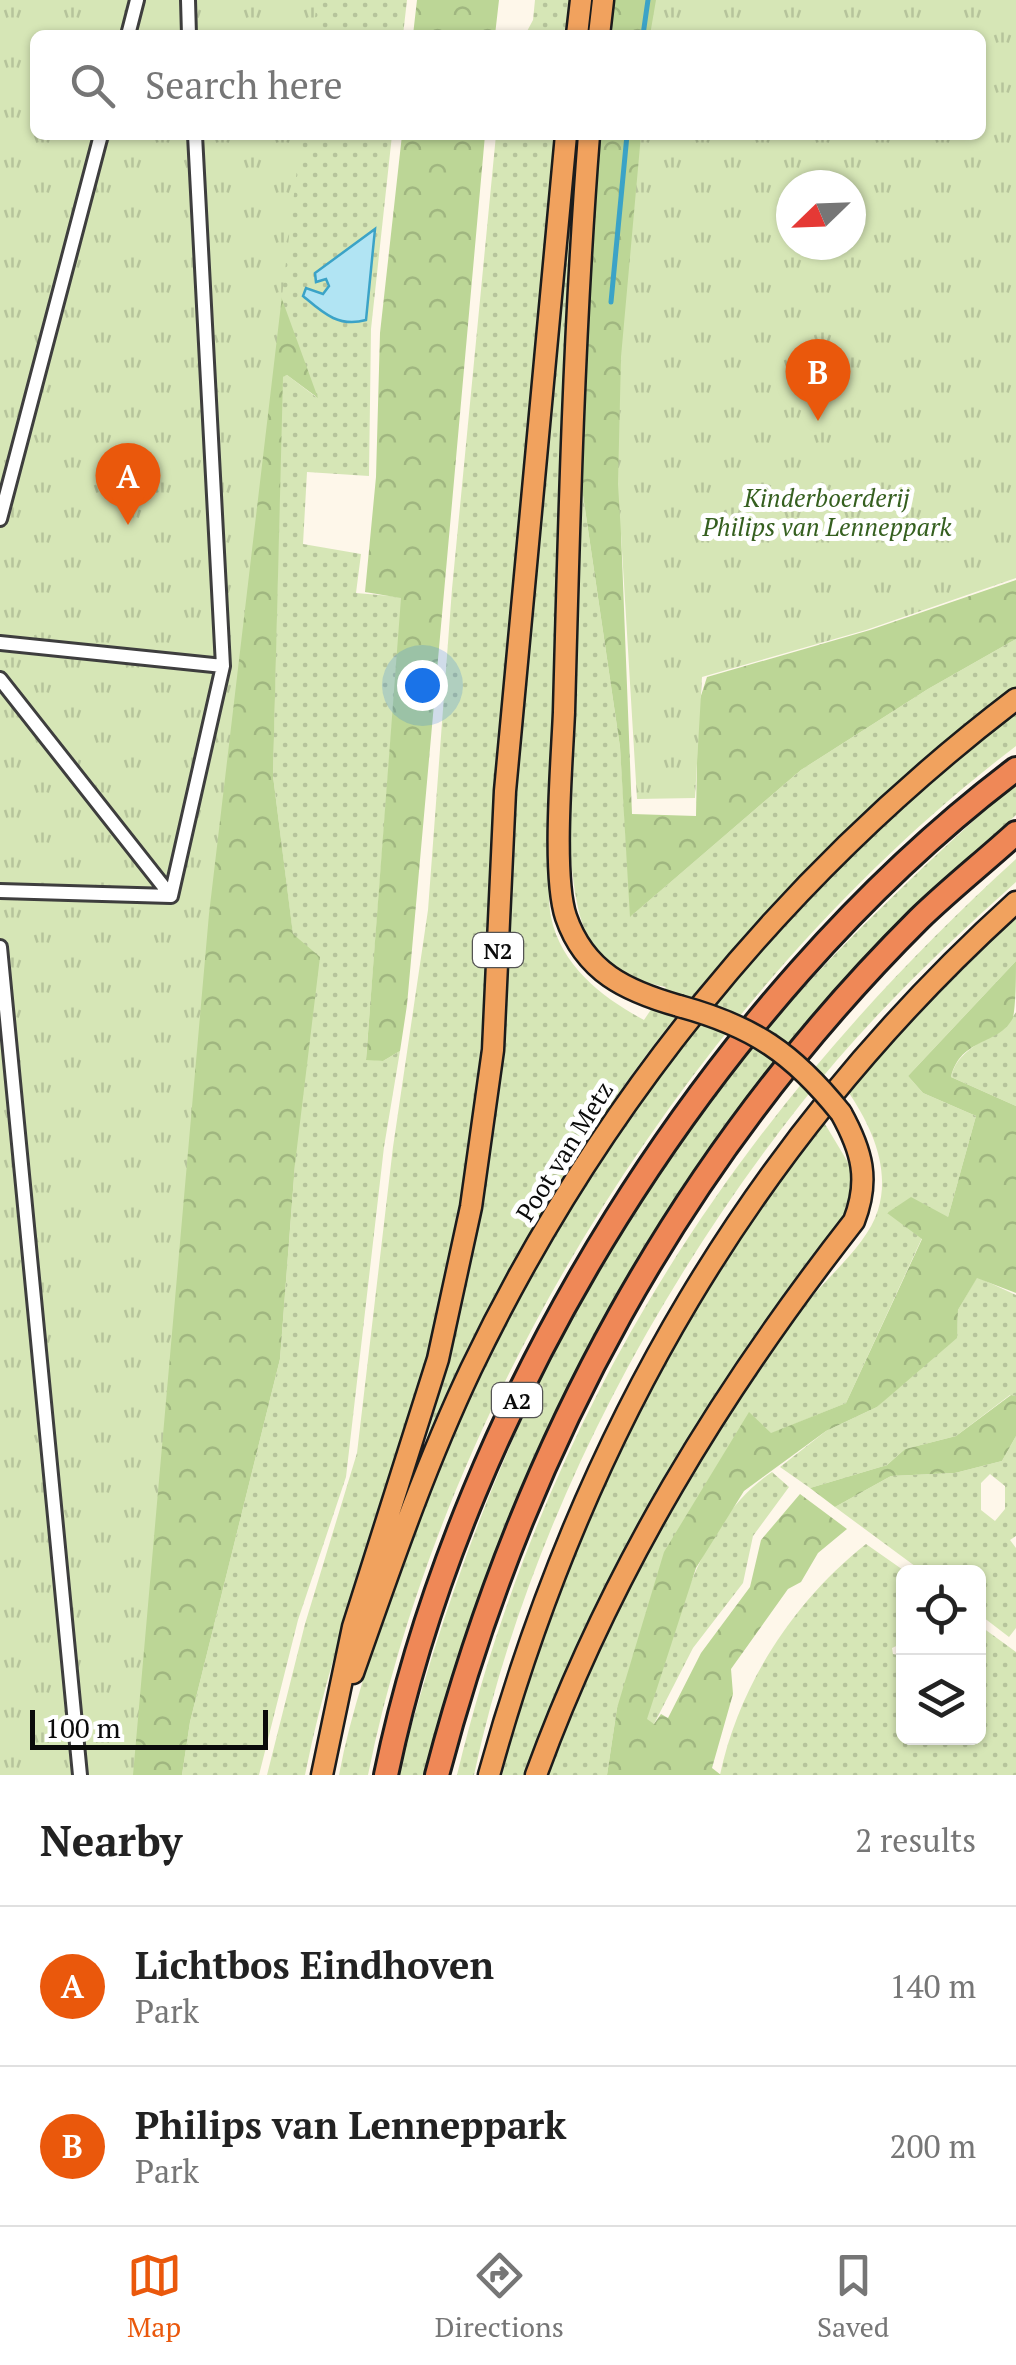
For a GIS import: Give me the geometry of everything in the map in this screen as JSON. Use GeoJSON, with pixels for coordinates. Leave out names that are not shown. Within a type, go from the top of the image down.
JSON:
{"type":"FeatureCollection","features":[{"type":"Feature","properties":{"kind":"highway"},"geometry":{"type":"LineString","coordinates":[[578,30],[581,0]]}},
{"type":"Feature","properties":{"kind":"highway"},"geometry":{"type":"LineString","coordinates":[[600,30],[603,0]]}},
{"type":"Feature","properties":{"kind":"highway","name":"N2"},"geometry":{"type":"LineString","coordinates":[[322,1775],[353,1627],[438,1359],[472,1207],[493,1050],[505,791],[566,140]]}},
{"type":"Feature","properties":{"kind":"highway"},"geometry":{"type":"LineString","coordinates":[[536,1775],[595,1630],[642,1537],[722,1400],[854,1220],[864,1195],[858,1143],[817,1082],[770,1042],[738,1024],[637,994],[602,975],[580,949],[564,914],[561,814],[570,470],[590,140]]}},
{"type":"Feature","properties":{"kind":"highway","name":"Poot van Metz"},"geometry":{"type":"LineString","coordinates":[[329,1746],[399,1542],[471,1369],[559,1208],[609,1129],[674,1034],[848,840],[1016,699]]}},
{"type":"Feature","properties":{"kind":"highway","name":"A2"},"geometry":{"type":"LineString","coordinates":[[386,1775],[415,1668],[465,1521],[520,1395],[606,1236],[665,1146],[770,1008],[886,884],[1016,769]]}},
{"type":"Feature","properties":{"kind":"highway","name":"A2"},"geometry":{"type":"LineString","coordinates":[[437,1775],[461,1684],[516,1527],[563,1418],[648,1262],[708,1171],[816,1031],[920,918],[1016,833]]}},
{"type":"Feature","properties":{"kind":"highway"},"geometry":{"type":"LineString","coordinates":[[489,1775],[543,1599],[578,1514],[612,1438],[697,1282],[734,1222],[818,1109],[929,985],[1016,902]]}},
{"type":"Feature","properties":{"kind":"street"},"geometry":{"type":"LineString","coordinates":[[129,30],[137,0]]}},
{"type":"Feature","properties":{"kind":"street"},"geometry":{"type":"LineString","coordinates":[[188,0],[190,30]]}},
{"type":"Feature","properties":{"kind":"street"},"geometry":{"type":"LineString","coordinates":[[0,519],[100,140]]}},
{"type":"Feature","properties":{"kind":"street"},"geometry":{"type":"LineString","coordinates":[[171,896],[223,666],[195,140]]}},
{"type":"Feature","properties":{"kind":"street"},"geometry":{"type":"LineString","coordinates":[[0,643],[223,666]]}},
{"type":"Feature","properties":{"kind":"street"},"geometry":{"type":"LineString","coordinates":[[0,680],[171,896]]}},
{"type":"Feature","properties":{"kind":"street"},"geometry":{"type":"LineString","coordinates":[[0,890],[171,896]]}},
{"type":"Feature","properties":{"kind":"street"},"geometry":{"type":"LineString","coordinates":[[0,947],[80,1775]]}},
{"type":"Feature","properties":{"kind":"green space"},"geometry":{"type":"Polygon","coordinates":[[[0,0],[317,0],[314,30],[30,30],[30,140],[300,140],[209,914],[133,1775],[0,1775],[0,0]]]}},
{"type":"Feature","properties":{"kind":"green space"},"geometry":{"type":"Polygon","coordinates":[[[244,0],[407,0],[404,30],[243,30],[244,0]]]}},
{"type":"Feature","properties":{"kind":"green space"},"geometry":{"type":"Polygon","coordinates":[[[417,0],[499,0],[496,30],[414,30],[417,0]]]}},
{"type":"Feature","properties":{"kind":"green space"},"geometry":{"type":"Polygon","coordinates":[[[535,0],[575,0],[571,30],[528,30],[535,0]]]}},
{"type":"Feature","properties":{"kind":"green space"},"geometry":{"type":"Polygon","coordinates":[[[614,0],[664,0],[660,30],[611,30],[614,0]]]}},
{"type":"Feature","properties":{"kind":"green space","name":"Kinderboerderij Philips van Lenneppark"},"geometry":{"type":"Polygon","coordinates":[[[656,0],[1016,0],[1016,578],[866,630],[702,677],[695,798],[637,799],[618,484],[621,357],[641,140],[986,140],[986,30],[651,30],[656,0]]]}},
{"type":"Feature","properties":{"kind":"green space"},"geometry":{"type":"Polygon","coordinates":[[[249,140],[391,140],[371,329],[369,476],[307,472],[303,544],[361,554],[356,593],[402,597],[366,1059],[383,1061],[400,1051],[384,1147],[346,1477],[298,1620],[259,1775],[182,1775],[190,1722],[280,1359],[295,1164],[293,935],[273,776],[282,377],[287,375],[316,397],[259,236],[249,140]]]}},
{"type":"Feature","properties":{"kind":"green space"},"geometry":{"type":"Polygon","coordinates":[[[401,140],[485,140],[407,1005],[400,1051],[383,1061],[366,1060],[401,598],[365,592],[376,477],[380,333],[401,140]]]}},
{"type":"Feature","properties":{"kind":"green space"},"geometry":{"type":"Polygon","coordinates":[[[496,140],[559,140],[503,704],[481,1046],[463,1202],[430,1347],[342,1631],[305,1775],[267,1775],[305,1624],[357,1453],[393,1147],[428,910],[452,589],[496,140]]]}},
{"type":"Feature","properties":{"kind":"green space"},"geometry":{"type":"Polygon","coordinates":[[[578,140],[549,893],[551,917],[564,951],[599,991],[644,1020],[666,987],[639,980],[602,957],[590,941],[577,902],[570,852],[579,468],[620,747],[631,916],[801,770],[928,689],[1016,639],[1016,687],[901,781],[789,888],[736,945],[640,1063],[526,1243],[423,1451],[448,1363],[480,1208],[561,274],[578,140]]]}},
{"type":"Feature","properties":{"kind":"green space"},"geometry":{"type":"Polygon","coordinates":[[[599,140],[642,140],[622,362],[621,532],[632,814],[696,816],[698,705],[707,677],[870,630],[1016,580],[1016,639],[928,689],[801,770],[630,917],[620,747],[579,468],[599,140]]]}},
{"type":"Feature","properties":{"kind":"green space"},"geometry":{"type":"Polygon","coordinates":[[[259,236],[318,398],[287,375],[283,377],[273,776],[293,934],[320,957],[295,1164],[280,1359],[190,1722],[182,1775],[82,1775],[259,236]]]}},
{"type":"Feature","properties":{"kind":"green space"},"geometry":{"type":"Polygon","coordinates":[[[1016,711],[1016,746],[901,843],[794,953],[694,1074],[604,1205],[525,1343],[458,1485],[405,1630],[368,1775],[339,1775],[371,1656],[442,1458],[499,1335],[565,1216],[640,1102],[722,994],[813,892],[911,798],[1016,711]]]}},
{"type":"Feature","properties":{"kind":"green space"},"geometry":{"type":"Polygon","coordinates":[[[1016,782],[1016,815],[922,899],[823,1006],[745,1104],[675,1206],[611,1311],[554,1421],[505,1534],[462,1652],[426,1775],[398,1775],[461,1570],[500,1470],[543,1373],[648,1187],[710,1100],[806,985],[1016,782]]]}},
{"type":"Feature","properties":{"kind":"green space"},"geometry":{"type":"Polygon","coordinates":[[[1016,859],[1016,882],[903,989],[824,1075],[745,1179],[693,1257],[644,1338],[560,1508],[496,1685],[474,1775],[457,1775],[495,1640],[543,1512],[599,1390],[665,1274],[740,1163],[823,1057],[916,956],[1016,859]]]}},
{"type":"Feature","properties":{"kind":"green space"},"geometry":{"type":"Polygon","coordinates":[[[1016,915],[1016,961],[908,1076],[923,1093],[976,1116],[948,1217],[887,1212],[922,1238],[846,1403],[770,1434],[749,1413],[617,1708],[607,1775],[546,1775],[606,1631],[678,1492],[778,1342],[873,1223],[881,1194],[880,1163],[871,1132],[847,1090],[965,962],[1016,915]]]}},
{"type":"Feature","properties":{"kind":"green space"},"geometry":{"type":"Polygon","coordinates":[[[1016,961],[1013,1018],[998,1033],[963,1055],[951,1077],[1016,1106],[1016,1293],[977,1278],[958,1310],[957,1338],[877,1407],[826,1431],[744,1491],[696,1568],[647,1719],[654,1724],[661,1714],[668,1718],[701,1653],[750,1587],[761,1540],[800,1494],[847,1529],[818,1553],[801,1582],[788,1589],[731,1669],[733,1694],[712,1768],[721,1775],[607,1775],[617,1708],[664,1552],[749,1412],[771,1433],[846,1403],[922,1239],[887,1213],[911,1197],[948,1217],[976,1116],[923,1093],[908,1076],[1016,961]]]}},
{"type":"Feature","properties":{"kind":"green space"},"geometry":{"type":"Polygon","coordinates":[[[1016,1012],[1016,1106],[951,1077],[963,1056],[1000,1030],[1016,1012]]]}},
{"type":"Feature","properties":{"kind":"green space"},"geometry":{"type":"Polygon","coordinates":[[[822,1119],[855,1174],[851,1204],[668,1473],[587,1625],[528,1775],[502,1775],[559,1588],[609,1466],[669,1349],[716,1271],[822,1119]]]}},
{"type":"Feature","properties":{"kind":"green space"},"geometry":{"type":"Polygon","coordinates":[[[977,1277],[1016,1295],[1016,1396],[1010,1395],[956,1436],[905,1449],[887,1465],[810,1488],[780,1467],[826,1431],[877,1407],[957,1331],[958,1310],[977,1277]]]}},
{"type":"Feature","properties":{"kind":"green space"},"geometry":{"type":"Polygon","coordinates":[[[1011,1395],[1016,1396],[1016,1436],[1002,1461],[955,1473],[891,1476],[835,1507],[810,1488],[887,1465],[905,1449],[956,1436],[1011,1395]]]}},
{"type":"Feature","properties":{"kind":"green space"},"geometry":{"type":"Polygon","coordinates":[[[1016,1436],[1016,1536],[1010,1540],[1016,1548],[1016,1628],[1009,1637],[986,1619],[986,1565],[914,1565],[835,1507],[891,1476],[955,1473],[1002,1461],[1016,1436]],[[990,1474],[981,1483],[981,1510],[995,1521],[1005,1509],[1005,1486],[990,1474]]]}},
{"type":"Feature","properties":{"kind":"green space"},"geometry":{"type":"Polygon","coordinates":[[[772,1472],[789,1487],[753,1536],[743,1583],[693,1648],[654,1724],[646,1720],[678,1618],[705,1551],[745,1494],[772,1472]]]}},
{"type":"Feature","properties":{"kind":"green space"},"geometry":{"type":"Polygon","coordinates":[[[866,1544],[896,1565],[896,1646],[892,1648],[896,1655],[896,1745],[986,1745],[986,1630],[1016,1652],[1016,1775],[720,1775],[741,1709],[773,1647],[815,1591],[866,1544]]]}},
{"type":"Feature","properties":{"kind":"water"},"geometry":{"type":"Polygon","coordinates":[[[375,229],[366,320],[339,320],[303,296],[306,288],[323,294],[329,286],[326,279],[316,282],[315,273],[375,229]]]}},
{"type":"Feature","properties":{"kind":"waterway"},"geometry":{"type":"LineString","coordinates":[[644,30],[648,0]]}},
{"type":"Feature","properties":{"kind":"waterway"},"geometry":{"type":"LineString","coordinates":[[611,302],[627,140]]}},
{"type":"Feature","properties":{"kind":"place","name":"Philips van Lenneppark"},"geometry":{"type":"Point","coordinates":[818,421]}},
{"type":"Feature","properties":{"kind":"place","name":"Lichtbos Eindhoven"},"geometry":{"type":"Point","coordinates":[128,525]}}]}
